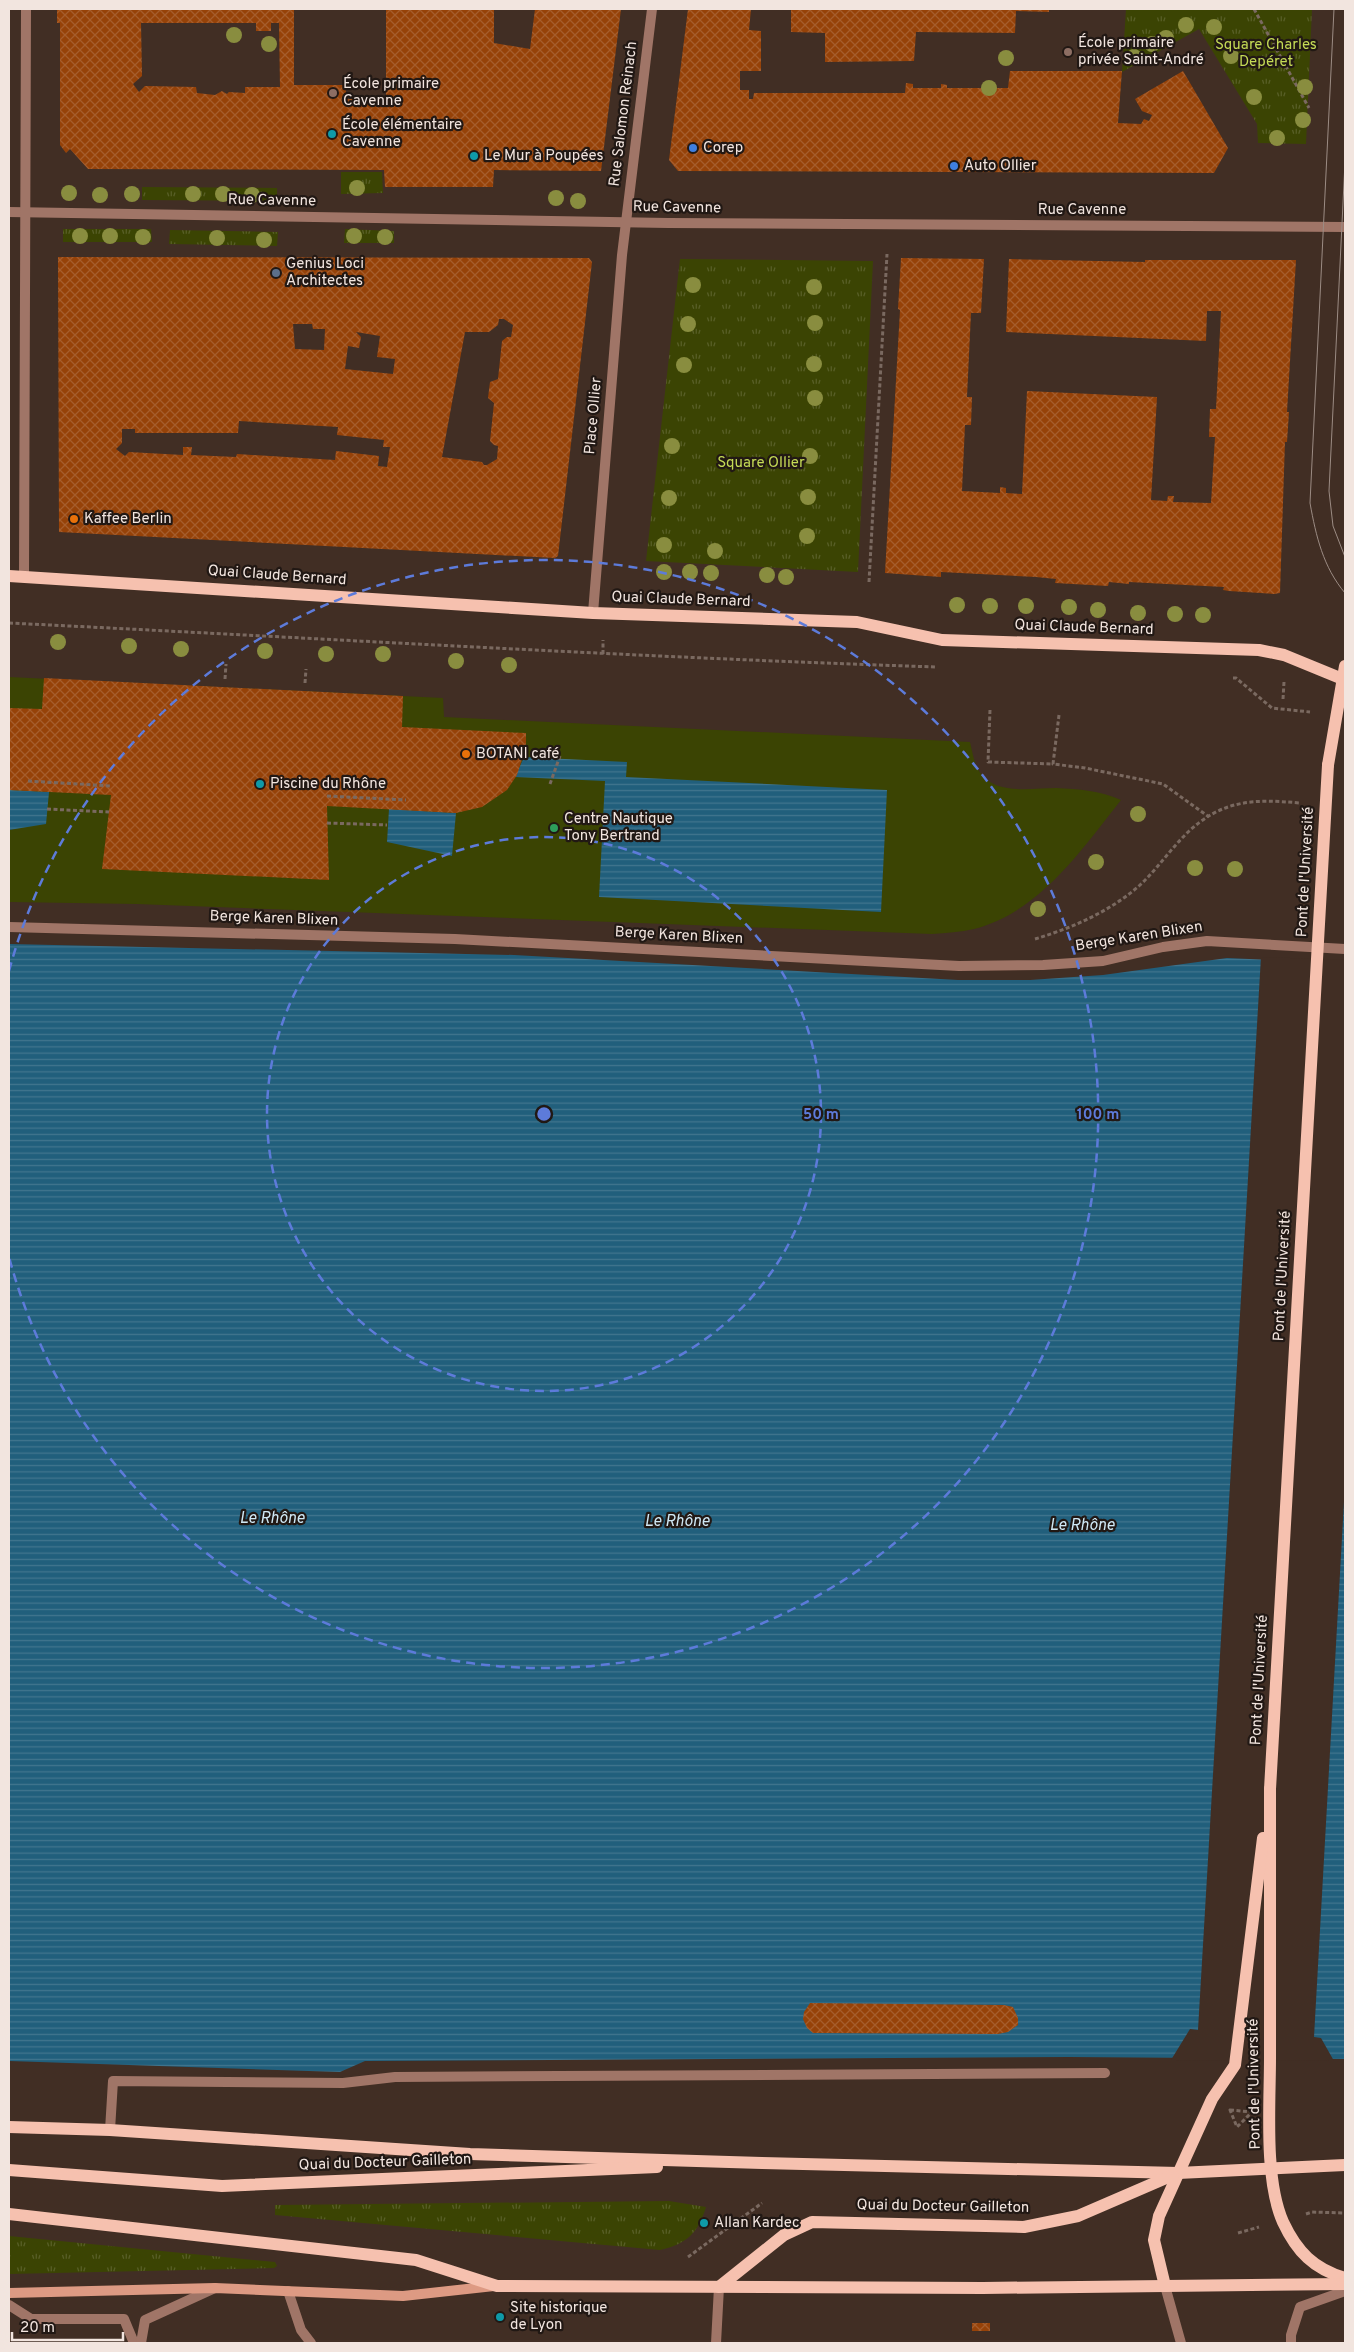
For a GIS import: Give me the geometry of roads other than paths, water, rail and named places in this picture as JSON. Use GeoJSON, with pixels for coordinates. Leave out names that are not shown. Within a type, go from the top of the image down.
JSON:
{"type":"FeatureCollection","features":[{"type":"Feature","properties":{"kind":"main road","name":"Quai Claude Bernard"},"geometry":{"type":"LineString","coordinates":[[9,576],[593,613],[857,622],[942,640],[1259,650],[1284,654],[1344,680]]}},
{"type":"Feature","properties":{"kind":"main road","name":"Pont de l'Université"},"geometry":{"type":"LineString","coordinates":[[1272,2168],[1270,1789],[1328,765],[1345,666]]}},
{"type":"Feature","properties":{"kind":"main road","name":"Pont de l'Université"},"geometry":{"type":"LineString","coordinates":[[1178,2173],[1212,2099],[1235,2065],[1270,1789]]}},
{"type":"Feature","properties":{"kind":"main road","name":"Quai du Docteur Gailleton"},"geometry":{"type":"LineString","coordinates":[[9,2127],[110,2130],[470,2154],[762,2163],[1178,2173],[1345,2165]]}},
{"type":"Feature","properties":{"kind":"main road","name":"Quai du Docteur Gailleton"},"geometry":{"type":"LineString","coordinates":[[9,2170],[222,2186],[762,2163]]}},
{"type":"Feature","properties":{"kind":"main road"},"geometry":{"type":"LineString","coordinates":[[1272,2168],[1276,2196],[1283,2221],[1294,2243],[1309,2261],[1332,2274],[1345,2278]]}},
{"type":"Feature","properties":{"kind":"main road","name":"Quai du Docteur Gailleton"},"geometry":{"type":"LineString","coordinates":[[719,2287],[784,2235],[812,2222],[1024,2227],[1078,2216],[1178,2173]]}},
{"type":"Feature","properties":{"kind":"main road"},"geometry":{"type":"LineString","coordinates":[[1165,2286],[1154,2240],[1159,2216],[1178,2173]]}},
{"type":"Feature","properties":{"kind":"main road"},"geometry":{"type":"LineString","coordinates":[[9,2214],[416,2260],[497,2286]]}},
{"type":"Feature","properties":{"kind":"main road"},"geometry":{"type":"LineString","coordinates":[[9,2293],[215,2288],[403,2296],[497,2286],[983,2288],[1345,2284]]}},
{"type":"Feature","properties":{"kind":"street"},"geometry":{"type":"LineString","coordinates":[[24,576],[26,9]]}},
{"type":"Feature","properties":{"kind":"street","name":"Rue Salomon Reinach"},"geometry":{"type":"LineString","coordinates":[[627,222],[652,9]]}},
{"type":"Feature","properties":{"kind":"street","name":"Rue Cavenne"},"geometry":{"type":"LineString","coordinates":[[9,212],[627,222],[1345,227]]}},
{"type":"Feature","properties":{"kind":"street","name":"Place Ollier"},"geometry":{"type":"LineString","coordinates":[[593,613],[627,222]]}},
{"type":"Feature","properties":{"kind":"street","name":"Berge Karen Blixen"},"geometry":{"type":"LineString","coordinates":[[9,927],[455,939],[959,966],[1043,965],[1103,961],[1163,947],[1207,941],[1345,949]]}},
{"type":"Feature","properties":{"kind":"street"},"geometry":{"type":"LineString","coordinates":[[110,2130],[113,2081],[343,2083],[405,2077],[1105,2073]]}},
{"type":"Feature","properties":{"kind":"street"},"geometry":{"type":"LineString","coordinates":[[1165,2286],[1182,2341]]}},
{"type":"Feature","properties":{"kind":"street"},"geometry":{"type":"LineString","coordinates":[[716,2343],[719,2287]]}},
{"type":"Feature","properties":{"kind":"street"},"geometry":{"type":"LineString","coordinates":[[141,2343],[145,2320],[215,2288]]}},
{"type":"Feature","properties":{"kind":"street"},"geometry":{"type":"LineString","coordinates":[[288,2291],[301,2330],[311,2343]]}},
{"type":"Feature","properties":{"kind":"street"},"geometry":{"type":"LineString","coordinates":[[1292,2343],[1292,2335],[1300,2307],[1345,2291]]}},
{"type":"Feature","properties":{"kind":"street"},"geometry":{"type":"LineString","coordinates":[[9,2305],[31,2320],[124,2319],[134,2343]]}},
{"type":"Feature","properties":{"kind":"water"},"geometry":{"type":"Polygon","coordinates":[[[524,757],[627,762],[626,777],[887,790],[881,912],[599,897],[605,781],[515,777],[524,757]]]}},
{"type":"Feature","properties":{"kind":"water"},"geometry":{"type":"Polygon","coordinates":[[[9,790],[49,792],[46,824],[9,830],[9,790]]]}},
{"type":"Feature","properties":{"kind":"water"},"geometry":{"type":"Polygon","coordinates":[[[389,809],[456,813],[452,856],[387,842],[389,809]]]}},
{"type":"Feature","properties":{"kind":"water","name":"Le Rhône"},"geometry":{"type":"Polygon","coordinates":[[[9,944],[514,955],[958,980],[1030,980],[1103,975],[1227,958],[1345,963],[1345,2059],[1069,2057],[365,2061],[340,2072],[9,2061],[9,944]]]}},
{"type":"Feature","properties":{"kind":"tram line"},"geometry":{"type":"LineString","coordinates":[[1334,9],[1310,503],[1318,539],[1326,562],[1337,583],[1345,593]]}},
{"type":"Feature","properties":{"kind":"tram line"},"geometry":{"type":"LineString","coordinates":[[1345,162],[1329,491],[1333,526],[1345,557]]}},
{"type":"Feature","properties":{"kind":"place","name":"École primaire privée Saint-André"},"geometry":{"type":"Point","coordinates":[1068,52]}},
{"type":"Feature","properties":{"kind":"place","name":"École primaire Cavenne"},"geometry":{"type":"Point","coordinates":[333,93]}},
{"type":"Feature","properties":{"kind":"place","name":"École élémentaire Cavenne"},"geometry":{"type":"Point","coordinates":[332,134]}},
{"type":"Feature","properties":{"kind":"place","name":"Corep"},"geometry":{"type":"Point","coordinates":[693,148]}},
{"type":"Feature","properties":{"kind":"place","name":"Le Mur à Poupées"},"geometry":{"type":"Point","coordinates":[474,156]}},
{"type":"Feature","properties":{"kind":"place","name":"Auto Ollier"},"geometry":{"type":"Point","coordinates":[954,166]}},
{"type":"Feature","properties":{"kind":"place","name":"Genius Loci Architectes"},"geometry":{"type":"Point","coordinates":[276,273]}},
{"type":"Feature","properties":{"kind":"place","name":"Kaffee Berlin"},"geometry":{"type":"Point","coordinates":[74,519]}},
{"type":"Feature","properties":{"kind":"place","name":"BOTANI café"},"geometry":{"type":"Point","coordinates":[466,754]}},
{"type":"Feature","properties":{"kind":"place","name":"Piscine du Rhône"},"geometry":{"type":"Point","coordinates":[260,784]}},
{"type":"Feature","properties":{"kind":"place","name":"Centre Nautique Tony Bertrand"},"geometry":{"type":"Point","coordinates":[554,828]}},
{"type":"Feature","properties":{"kind":"place","name":"Allan Kardec"},"geometry":{"type":"Point","coordinates":[704,2223]}},
{"type":"Feature","properties":{"kind":"place","name":"Site historique de Lyon"},"geometry":{"type":"Point","coordinates":[500,2317]}},
{"type":"Feature","properties":{"kind":"park label","name":"Square Charles Depéret"},"geometry":{"type":"Point","coordinates":[1266,54]}},
{"type":"Feature","properties":{"kind":"park label","name":"Square Ollier"},"geometry":{"type":"Point","coordinates":[761,463]}}]}
